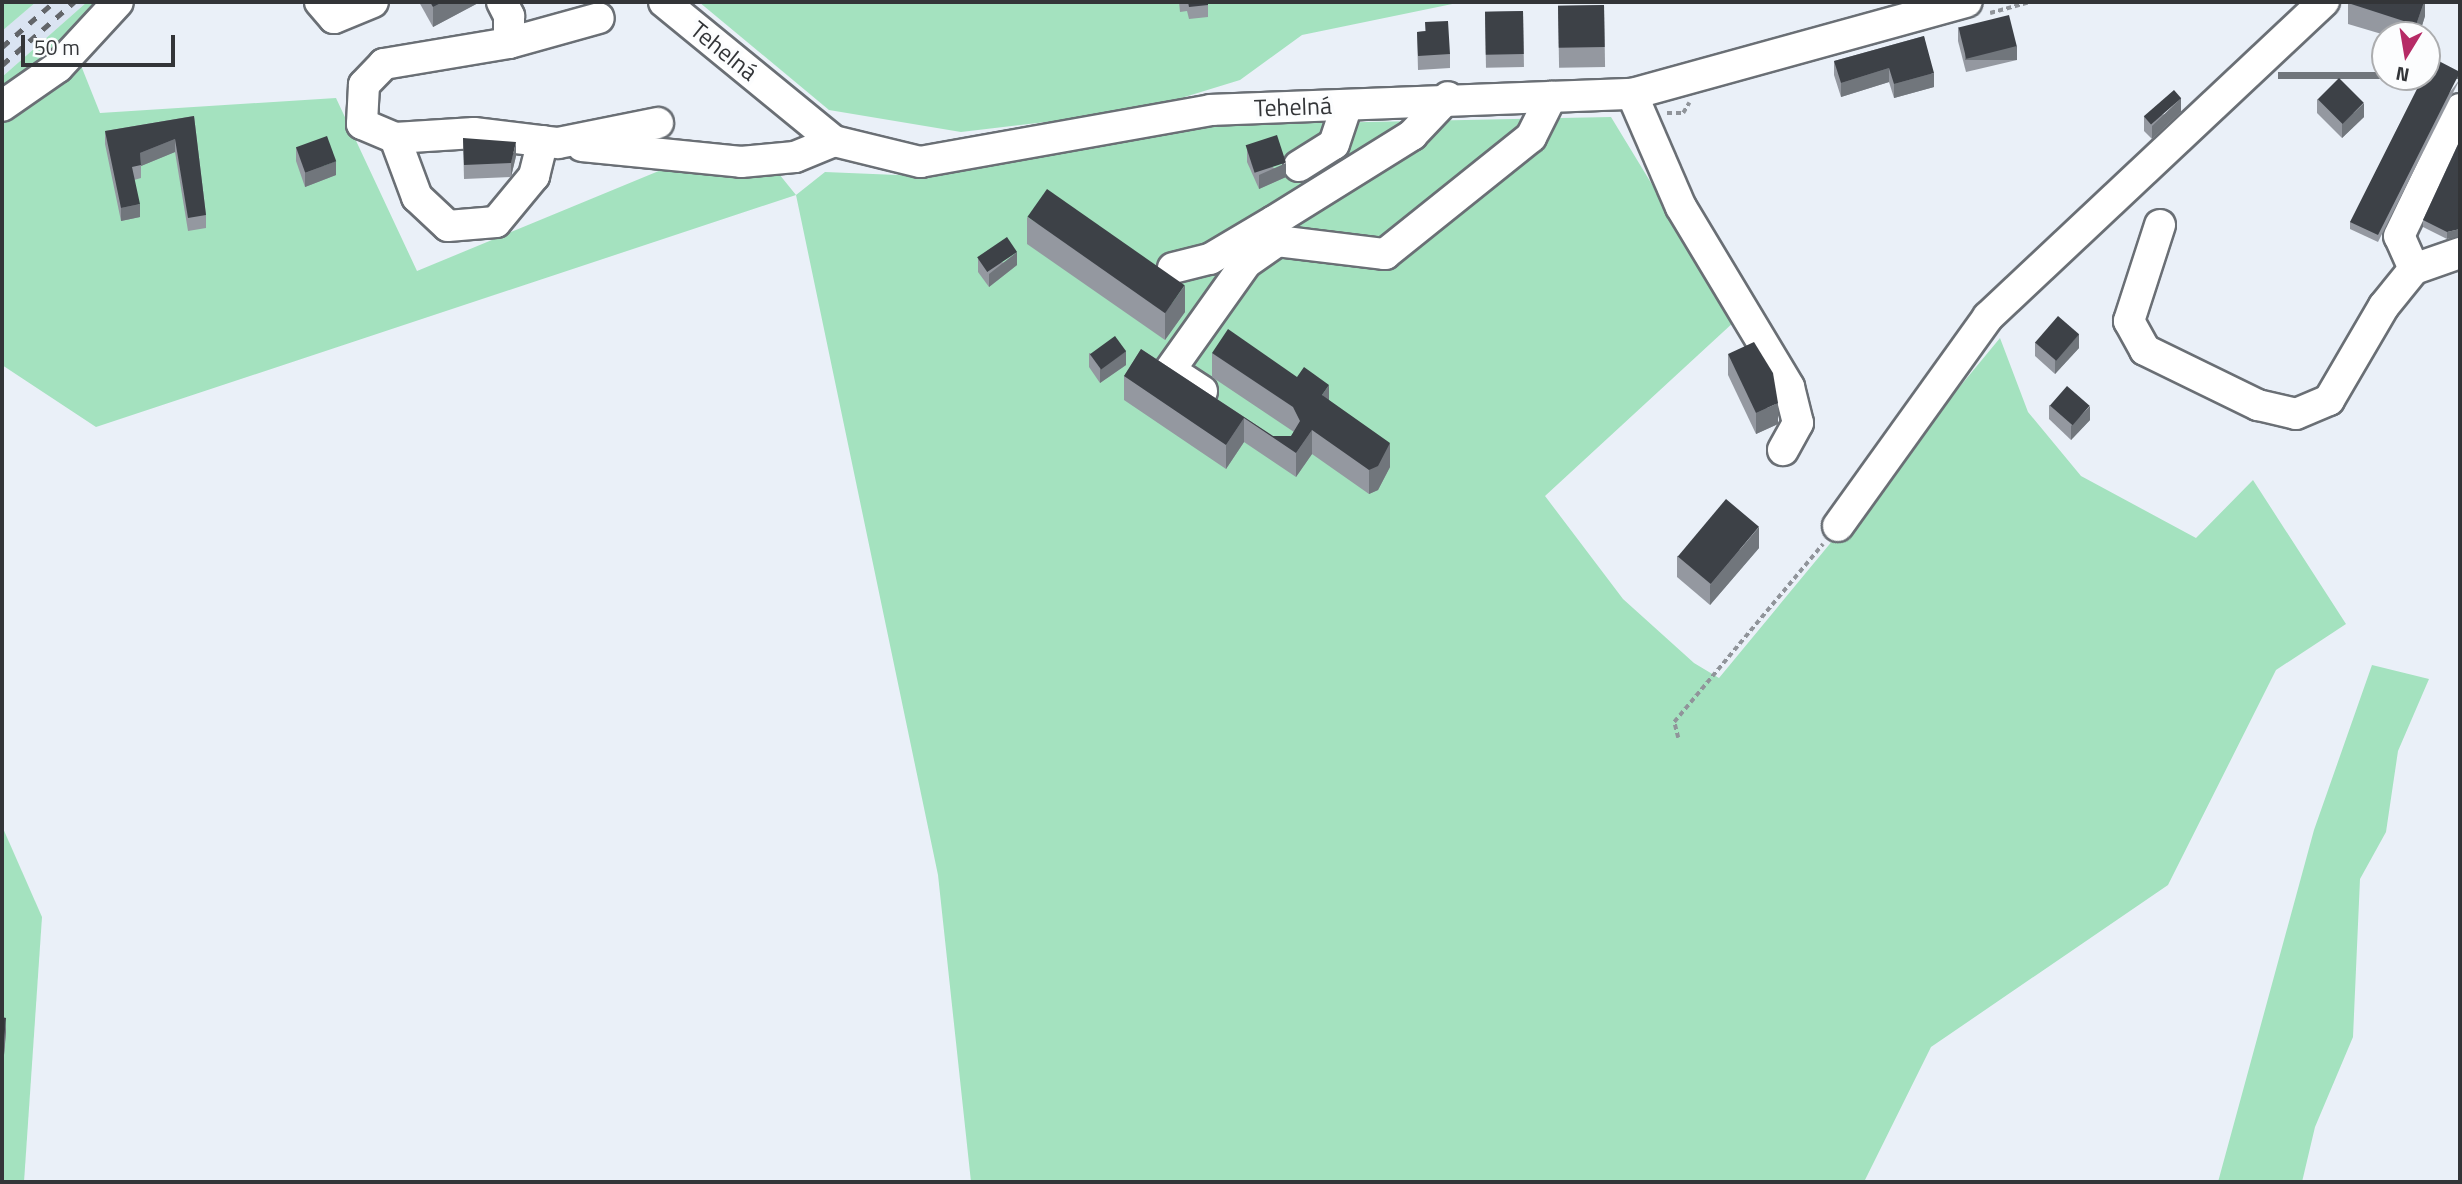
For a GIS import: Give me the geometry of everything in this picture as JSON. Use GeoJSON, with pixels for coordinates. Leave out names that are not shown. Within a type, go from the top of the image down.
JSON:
{"type":"FeatureCollection","features":[{"type":"Feature","properties":{"kind":"street"},"geometry":{"type":"LineString","coordinates":[[2,106],[58,67],[118,2]]}},
{"type":"Feature","properties":{"kind":"street"},"geometry":{"type":"LineString","coordinates":[[320,2],[334,18],[373,2]]}},
{"type":"Feature","properties":{"kind":"street"},"geometry":{"type":"LineString","coordinates":[[502,2],[509,16],[509,43]]}},
{"type":"Feature","properties":{"kind":"street","name":"Tehelná"},"geometry":{"type":"LineString","coordinates":[[664,2],[834,141],[920,162],[1211,110],[1347,105],[1448,97],[1632,94],[1967,2]]}},
{"type":"Feature","properties":{"kind":"street"},"geometry":{"type":"LineString","coordinates":[[1838,526],[1987,317],[2324,2]]}},
{"type":"Feature","properties":{"kind":"street"},"geometry":{"type":"LineString","coordinates":[[599,18],[509,43],[384,64],[364,85],[362,124],[395,138],[474,134],[741,162],[795,157],[834,141]]}},
{"type":"Feature","properties":{"kind":"street"},"geometry":{"type":"LineString","coordinates":[[1632,94],[1681,206],[1788,387],[1798,423],[1783,450]]}},
{"type":"Feature","properties":{"kind":"street"},"geometry":{"type":"LineString","coordinates":[[1173,268],[1210,259],[1274,221],[1412,135],[1448,97]]}},
{"type":"Feature","properties":{"kind":"street"},"geometry":{"type":"LineString","coordinates":[[1226,408],[1170,370],[1246,263],[1277,240],[1385,254],[1531,137],[1551,97]]}},
{"type":"Feature","properties":{"kind":"street"},"geometry":{"type":"LineString","coordinates":[[1299,166],[1334,144],[1347,105]]}},
{"type":"Feature","properties":{"kind":"street"},"geometry":{"type":"LineString","coordinates":[[2414,269],[2399,236],[2460,109]]}},
{"type":"Feature","properties":{"kind":"street"},"geometry":{"type":"LineString","coordinates":[[551,142],[658,123]]}},
{"type":"Feature","properties":{"kind":"street"},"geometry":{"type":"LineString","coordinates":[[395,138],[417,197],[448,226],[496,222],[534,176],[551,142]]}},
{"type":"Feature","properties":{"kind":"street"},"geometry":{"type":"LineString","coordinates":[[2160,225],[2129,321],[2145,350],[2258,405],[2296,414],[2329,400],[2384,306],[2414,269],[2460,253]]}},
{"type":"Feature","properties":{"kind":"path"},"geometry":{"type":"LineString","coordinates":[[1678,738],[1674,722],[1838,526]]}},
{"type":"Feature","properties":{"kind":"shaded area"},"geometry":{"type":"Polygon","coordinates":[[[36,2],[87,2],[2,77],[2,31],[36,2]]]}},
{"type":"Feature","properties":{"kind":"green space"},"geometry":{"type":"Polygon","coordinates":[[[2,2],[36,2],[2,31],[2,2]]]}},
{"type":"Feature","properties":{"kind":"green space"},"geometry":{"type":"Polygon","coordinates":[[[87,2],[110,2],[78,58],[100,113],[336,98],[417,271],[666,168],[775,169],[796,195],[96,427],[2,365],[2,77],[87,2]]]}},
{"type":"Feature","properties":{"kind":"green space"},"geometry":{"type":"Polygon","coordinates":[[[699,2],[1462,2],[1302,35],[1240,80],[1139,111],[961,132],[829,110],[699,2]]]}},
{"type":"Feature","properties":{"kind":"green space"},"geometry":{"type":"Polygon","coordinates":[[[1611,117],[1735,321],[1545,496],[1623,599],[1694,663],[1719,678],[2000,338],[2028,412],[2081,476],[2196,538],[2253,480],[2346,624],[2276,670],[2168,885],[1931,1047],[1864,1182],[971,1182],[938,875],[796,195],[825,172],[921,176],[1222,125],[1611,117]]]}},
{"type":"Feature","properties":{"kind":"green space"},"geometry":{"type":"Polygon","coordinates":[[[2372,665],[2429,679],[2398,751],[2386,832],[2360,879],[2353,1037],[2315,1127],[2302,1182],[2218,1182],[2314,830],[2372,665]]]}},
{"type":"Feature","properties":{"kind":"green space"},"geometry":{"type":"Polygon","coordinates":[[[2,826],[42,917],[24,1182],[2,1182],[2,826]]]}},
{"type":"Feature","properties":{"kind":"building"},"geometry":{"type":"Polygon","coordinates":[[[430,2],[443,2],[433,7],[430,2]]]}},
{"type":"Feature","properties":{"kind":"building"},"geometry":{"type":"Polygon","coordinates":[[[1188,2],[1208,2],[1208,5],[1189,7],[1188,2]]]}},
{"type":"Feature","properties":{"kind":"building"},"geometry":{"type":"Polygon","coordinates":[[[2424,2],[2417,21],[2404,21],[2348,3],[2424,2]]]}},
{"type":"Feature","properties":{"kind":"building"},"geometry":{"type":"Polygon","coordinates":[[[1604,5],[1605,47],[1559,48],[1558,6],[1604,5]]]}},
{"type":"Feature","properties":{"kind":"building"},"geometry":{"type":"Polygon","coordinates":[[[1523,11],[1524,54],[1486,55],[1485,12],[1523,11]]]}},
{"type":"Feature","properties":{"kind":"building"},"geometry":{"type":"Polygon","coordinates":[[[2009,15],[2017,46],[1966,59],[1959,28],[2009,15]]]}},
{"type":"Feature","properties":{"kind":"building"},"geometry":{"type":"Polygon","coordinates":[[[1448,21],[1450,54],[1418,56],[1417,32],[1426,31],[1425,22],[1448,21]]]}},
{"type":"Feature","properties":{"kind":"building"},"geometry":{"type":"Polygon","coordinates":[[[1924,36],[1934,73],[1894,84],[1889,68],[1841,83],[1834,61],[1924,36]]]}},
{"type":"Feature","properties":{"kind":"building"},"geometry":{"type":"Polygon","coordinates":[[[2441,62],[2460,72],[2378,235],[2350,222],[2416,91],[2441,91],[2441,62]]]}},
{"type":"Feature","properties":{"kind":"building"},"geometry":{"type":"Polygon","coordinates":[[[2339,78],[2364,103],[2343,124],[2318,99],[2339,78]]]}},
{"type":"Feature","properties":{"kind":"building"},"geometry":{"type":"Polygon","coordinates":[[[2174,90],[2181,98],[2151,125],[2144,116],[2174,90]]]}},
{"type":"Feature","properties":{"kind":"building"},"geometry":{"type":"Polygon","coordinates":[[[194,116],[206,215],[188,218],[175,139],[140,153],[141,165],[132,167],[140,204],[121,208],[105,131],[194,116]]]}},
{"type":"Feature","properties":{"kind":"building"},"geometry":{"type":"Polygon","coordinates":[[[1277,135],[1286,163],[1255,173],[1246,145],[1277,135]]]}},
{"type":"Feature","properties":{"kind":"building"},"geometry":{"type":"Polygon","coordinates":[[[327,136],[336,161],[305,173],[296,147],[327,136]]]}},
{"type":"Feature","properties":{"kind":"building"},"geometry":{"type":"Polygon","coordinates":[[[463,138],[516,142],[511,163],[464,165],[463,138]]]}},
{"type":"Feature","properties":{"kind":"building"},"geometry":{"type":"Polygon","coordinates":[[[2460,140],[2460,229],[2447,232],[2423,220],[2460,140]]]}},
{"type":"Feature","properties":{"kind":"building"},"geometry":{"type":"Polygon","coordinates":[[[1047,189],[1185,285],[1165,313],[1027,217],[1047,189]]]}},
{"type":"Feature","properties":{"kind":"building"},"geometry":{"type":"Polygon","coordinates":[[[1007,237],[1017,252],[987,272],[977,257],[1007,237]]]}},
{"type":"Feature","properties":{"kind":"building"},"geometry":{"type":"Polygon","coordinates":[[[2058,316],[2079,334],[2056,361],[2035,342],[2058,316]]]}},
{"type":"Feature","properties":{"kind":"building"},"geometry":{"type":"Polygon","coordinates":[[[1228,329],[1297,377],[1304,367],[1329,385],[1322,395],[1390,443],[1378,466],[1369,470],[1312,430],[1296,453],[1244,418],[1226,445],[1124,376],[1141,349],[1273,436],[1291,436],[1300,421],[1293,407],[1212,353],[1228,329]]]}},
{"type":"Feature","properties":{"kind":"building"},"geometry":{"type":"Polygon","coordinates":[[[1115,336],[1126,351],[1101,370],[1090,354],[1115,336]]]}},
{"type":"Feature","properties":{"kind":"building"},"geometry":{"type":"Polygon","coordinates":[[[1754,342],[1773,373],[1778,403],[1756,413],[1728,354],[1754,342]]]}},
{"type":"Feature","properties":{"kind":"building"},"geometry":{"type":"Polygon","coordinates":[[[2067,386],[2090,406],[2073,425],[2050,406],[2067,386]]]}},
{"type":"Feature","properties":{"kind":"building"},"geometry":{"type":"Polygon","coordinates":[[[1726,499],[1759,527],[1711,584],[1678,556],[1726,499]]]}},
{"type":"Feature","properties":{"kind":"building"},"geometry":{"type":"Polygon","coordinates":[[[2,1017],[6,1018],[4,1041],[2,1041],[2,1017]]]}},
{"type":"Feature","properties":{"kind":"railway"},"geometry":{"type":"LineString","coordinates":[[2,47],[54,2]]}},
{"type":"Feature","properties":{"kind":"railway"},"geometry":{"type":"LineString","coordinates":[[2,65],[74,2]]}}]}
